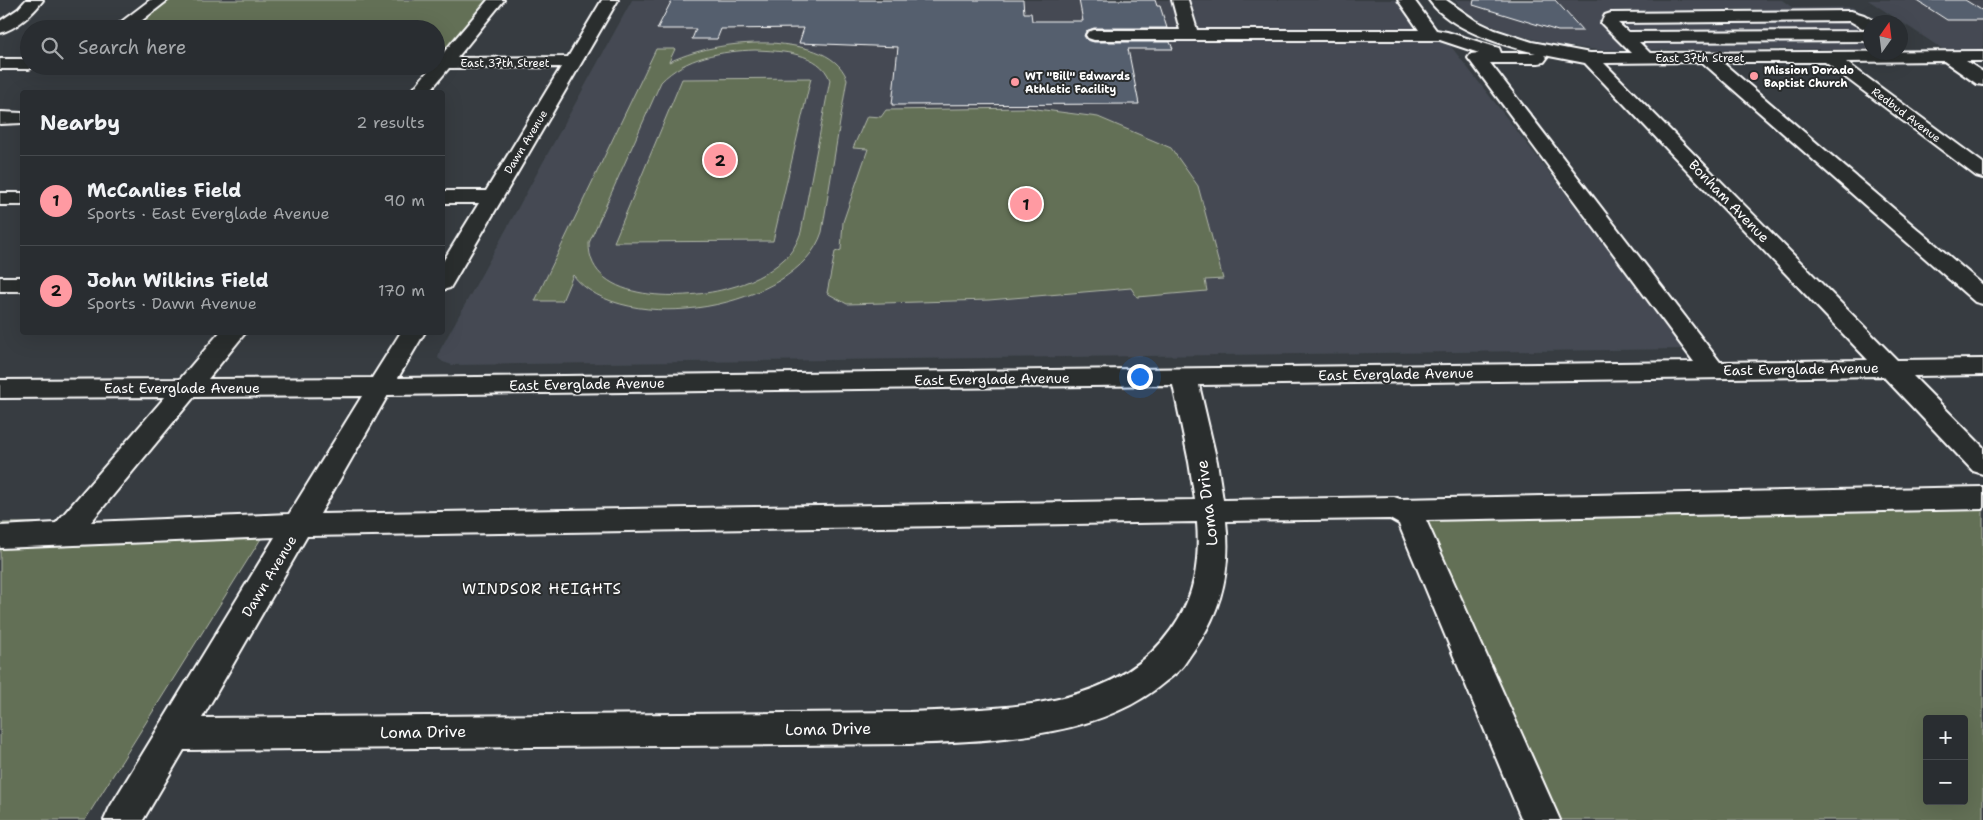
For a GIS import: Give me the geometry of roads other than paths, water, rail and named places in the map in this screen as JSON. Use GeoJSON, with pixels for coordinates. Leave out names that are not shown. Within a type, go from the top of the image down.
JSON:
{"type":"FeatureCollection","features":[{"type":"Feature","properties":{"kind":"street"},"geometry":{"type":"LineString","coordinates":[[0,28],[24,12],[35,0]]}},
{"type":"Feature","properties":{"kind":"street"},"geometry":{"type":"LineString","coordinates":[[132,20],[160,0]]}},
{"type":"Feature","properties":{"kind":"street"},"geometry":{"type":"LineString","coordinates":[[445,58],[496,0]]}},
{"type":"Feature","properties":{"kind":"street","name":"Dawn Avenue"},"geometry":{"type":"LineString","coordinates":[[445,278],[610,0]]}},
{"type":"Feature","properties":{"kind":"street"},"geometry":{"type":"LineString","coordinates":[[1180,0],[1190,35]]}},
{"type":"Feature","properties":{"kind":"street"},"geometry":{"type":"LineString","coordinates":[[1406,0],[1431,35]]}},
{"type":"Feature","properties":{"kind":"street"},"geometry":{"type":"LineString","coordinates":[[1406,0],[1437,0],[1458,18],[1491,34],[1531,47],[1590,58]]}},
{"type":"Feature","properties":{"kind":"street"},"geometry":{"type":"LineString","coordinates":[[1646,58],[1609,23],[1611,18],[1851,16],[1863,21]]}},
{"type":"Feature","properties":{"kind":"street"},"geometry":{"type":"LineString","coordinates":[[1723,17],[1776,58]]}},
{"type":"Feature","properties":{"kind":"street"},"geometry":{"type":"LineString","coordinates":[[1094,36],[1441,35],[1508,58]]}},
{"type":"Feature","properties":{"kind":"street"},"geometry":{"type":"LineString","coordinates":[[1624,37],[1863,36]]}},
{"type":"Feature","properties":{"kind":"street"},"geometry":{"type":"LineString","coordinates":[[1908,50],[1918,56]]}},
{"type":"Feature","properties":{"kind":"street"},"geometry":{"type":"LineString","coordinates":[[1947,56],[1983,80]]}},
{"type":"Feature","properties":{"kind":"street","name":"East 37th Street"},"geometry":{"type":"LineString","coordinates":[[1713,370],[1477,58],[1983,56]]}},
{"type":"Feature","properties":{"kind":"street","name":"Redbud Avenue"},"geometry":{"type":"LineString","coordinates":[[1829,57],[1983,172]]}},
{"type":"Feature","properties":{"kind":"street","name":"Bonham Avenue"},"geometry":{"type":"LineString","coordinates":[[1590,58],[1983,464]]}},
{"type":"Feature","properties":{"kind":"street"},"geometry":{"type":"LineString","coordinates":[[1708,58],[1983,297]]}},
{"type":"Feature","properties":{"kind":"street","name":"East 37th Street"},"geometry":{"type":"LineString","coordinates":[[445,63],[573,62]]}},
{"type":"Feature","properties":{"kind":"street"},"geometry":{"type":"LineString","coordinates":[[0,64],[20,64]]}},
{"type":"Feature","properties":{"kind":"street"},"geometry":{"type":"LineString","coordinates":[[421,90],[432,75]]}},
{"type":"Feature","properties":{"kind":"street"},"geometry":{"type":"LineString","coordinates":[[0,118],[20,118]]}},
{"type":"Feature","properties":{"kind":"street"},"geometry":{"type":"LineString","coordinates":[[445,197],[494,197]]}},
{"type":"Feature","properties":{"kind":"street"},"geometry":{"type":"LineString","coordinates":[[0,199],[20,199]]}},
{"type":"Feature","properties":{"kind":"street"},"geometry":{"type":"LineString","coordinates":[[0,284],[20,284]]}},
{"type":"Feature","properties":{"kind":"street"},"geometry":{"type":"LineString","coordinates":[[63,535],[232,335]]}},
{"type":"Feature","properties":{"kind":"street","name":"Dawn Avenue"},"geometry":{"type":"LineString","coordinates":[[123,820],[411,335]]}},
{"type":"Feature","properties":{"kind":"street","name":"East Everglade Avenue"},"geometry":{"type":"LineString","coordinates":[[0,389],[381,387],[1983,367]]}},
{"type":"Feature","properties":{"kind":"street","name":"Loma Drive"},"geometry":{"type":"LineString","coordinates":[[175,734],[909,728],[996,723],[1057,715],[1100,703],[1131,689],[1163,666],[1186,639],[1202,608],[1210,583],[1213,550],[1210,510],[1197,432],[1184,377]]}},
{"type":"Feature","properties":{"kind":"street"},"geometry":{"type":"LineString","coordinates":[[0,537],[299,525],[1375,507],[1398,510],[1983,498]]}},
{"type":"Feature","properties":{"kind":"street"},"geometry":{"type":"LineString","coordinates":[[1398,510],[1409,516],[1415,527],[1541,820]]}},
{"type":"Feature","properties":{"kind":"place","name":"Mission Dorado Baptist Church"},"geometry":{"type":"Point","coordinates":[1754,76]}},
{"type":"Feature","properties":{"kind":"place","name":"WT \"Bill\" Edwards Athletic Facility"},"geometry":{"type":"Point","coordinates":[1015,82]}},
{"type":"Feature","properties":{"kind":"place","name":"John Wilkins Field"},"geometry":{"type":"Point","coordinates":[720,160]}},
{"type":"Feature","properties":{"kind":"place","name":"McCanlies Field"},"geometry":{"type":"Point","coordinates":[1026,204]}},
{"type":"Feature","properties":{"kind":"district","name":"WINDSOR HEIGHTS"},"geometry":{"type":"Point","coordinates":[542,589]}}]}
